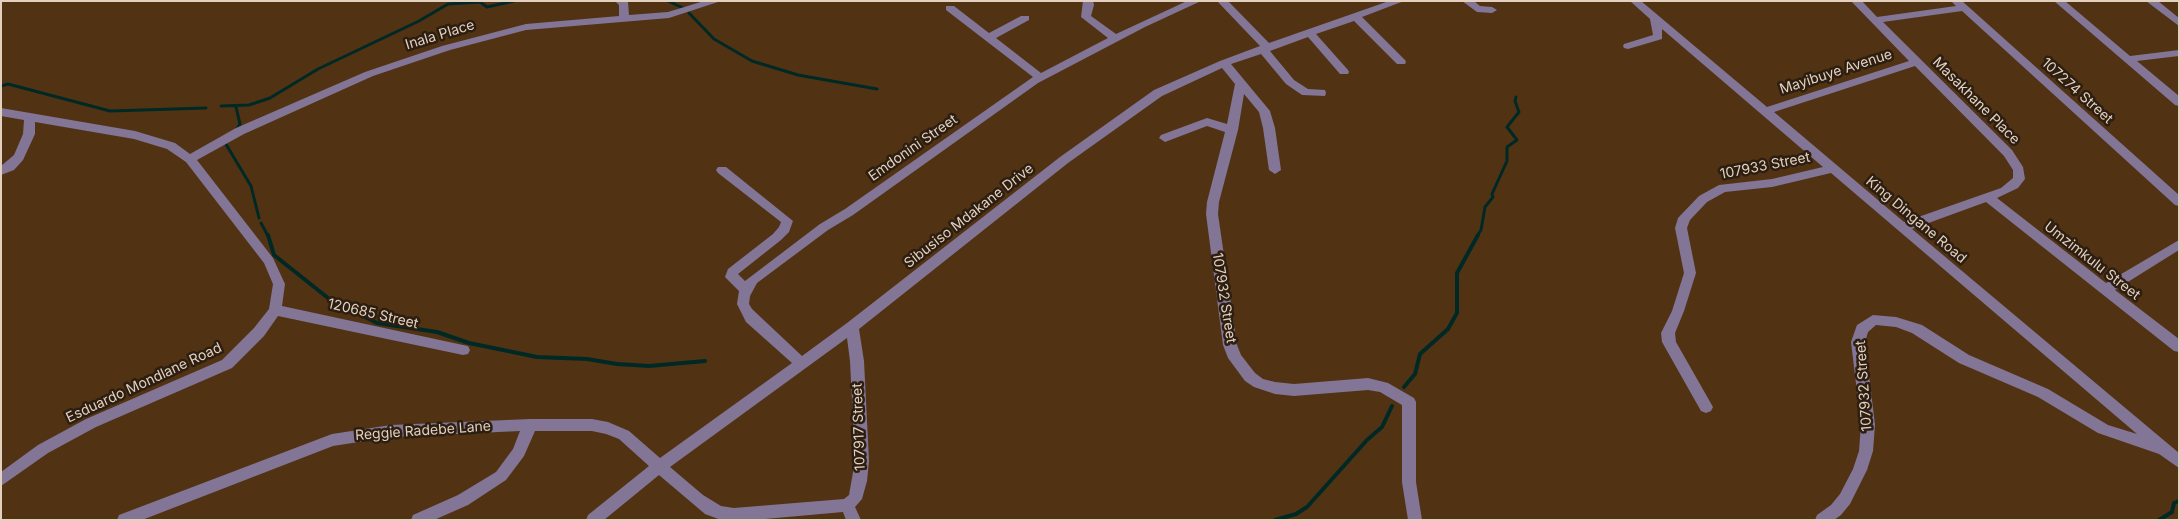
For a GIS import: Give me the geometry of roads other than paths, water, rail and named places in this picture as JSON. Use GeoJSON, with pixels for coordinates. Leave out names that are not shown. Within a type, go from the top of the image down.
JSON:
{"type":"FeatureCollection","features":[{"type":"Feature","properties":{"kind":"street"},"geometry":{"type":"LineString","coordinates":[[620,1],[624,4],[624,19]]}},
{"type":"Feature","properties":{"kind":"street","name":"Inala Place"},"geometry":{"type":"LineString","coordinates":[[190,158],[240,131],[369,74],[446,48],[526,27],[669,15],[716,1]]}},
{"type":"Feature","properties":{"kind":"street","name":"Emdonini Street"},"geometry":{"type":"LineString","coordinates":[[746,289],[753,280],[824,227],[849,212],[1040,77],[1161,15],[1196,1]]}},
{"type":"Feature","properties":{"kind":"street"},"geometry":{"type":"LineString","coordinates":[[1222,1],[1265,48],[1290,82],[1306,92],[1321,92]]}},
{"type":"Feature","properties":{"kind":"street","name":"Sibusiso Mdakane Drive"},"geometry":{"type":"LineString","coordinates":[[593,520],[852,327],[1064,160],[1158,93],[1224,63],[1399,1]]}},
{"type":"Feature","properties":{"kind":"street"},"geometry":{"type":"LineString","coordinates":[[1467,1],[1477,9],[1492,10]]}},
{"type":"Feature","properties":{"kind":"street","name":"King Dingane Road"},"geometry":{"type":"LineString","coordinates":[[1635,1],[2179,462]]}},
{"type":"Feature","properties":{"kind":"street","name":"Masakhane Place"},"geometry":{"type":"LineString","coordinates":[[1856,1],[2008,153],[2019,170],[2018,179],[2014,185],[1988,198],[1902,228]]}},
{"type":"Feature","properties":{"kind":"street"},"geometry":{"type":"LineString","coordinates":[[2059,1],[2179,102]]}},
{"type":"Feature","properties":{"kind":"street"},"geometry":{"type":"LineString","coordinates":[[2151,1],[2179,23]]}},
{"type":"Feature","properties":{"kind":"street"},"geometry":{"type":"LineString","coordinates":[[1088,2],[1086,17],[1114,38]]}},
{"type":"Feature","properties":{"kind":"street"},"geometry":{"type":"LineString","coordinates":[[1875,20],[1960,5]]}},
{"type":"Feature","properties":{"kind":"street","name":"107274 Street"},"geometry":{"type":"LineString","coordinates":[[1960,5],[2179,202]]}},
{"type":"Feature","properties":{"kind":"street"},"geometry":{"type":"LineString","coordinates":[[950,8],[989,36],[1040,77]]}},
{"type":"Feature","properties":{"kind":"street"},"geometry":{"type":"LineString","coordinates":[[1356,16],[1401,62]]}},
{"type":"Feature","properties":{"kind":"street"},"geometry":{"type":"LineString","coordinates":[[989,36],[1025,18]]}},
{"type":"Feature","properties":{"kind":"street"},"geometry":{"type":"LineString","coordinates":[[1628,46],[1658,37],[1655,18]]}},
{"type":"Feature","properties":{"kind":"street"},"geometry":{"type":"LineString","coordinates":[[1310,33],[1344,72]]}},
{"type":"Feature","properties":{"kind":"street"},"geometry":{"type":"LineString","coordinates":[[2130,59],[2179,53]]}},
{"type":"Feature","properties":{"kind":"street","name":"Mayibuye Avenue"},"geometry":{"type":"LineString","coordinates":[[1766,111],[1916,62]]}},
{"type":"Feature","properties":{"kind":"street"},"geometry":{"type":"LineString","coordinates":[[1224,63],[1264,111],[1269,128],[1275,170]]}},
{"type":"Feature","properties":{"kind":"street","name":"107932 Street"},"geometry":{"type":"LineString","coordinates":[[1241,82],[1232,130],[1213,202],[1212,222],[1230,345],[1235,358],[1250,377],[1259,383],[1275,388],[1294,390],[1368,384],[1383,387],[1409,402],[1409,482],[1415,520]]}},
{"type":"Feature","properties":{"kind":"street","name":"Esduardo Mondlane Road"},"geometry":{"type":"LineString","coordinates":[[1,112],[134,135],[171,146],[190,158],[272,266],[279,284],[275,310],[253,340],[226,364],[91,424],[43,449],[1,480]]}},
{"type":"Feature","properties":{"kind":"street"},"geometry":{"type":"LineString","coordinates":[[1,171],[10,167],[19,157],[29,134],[30,117]]}},
{"type":"Feature","properties":{"kind":"street"},"geometry":{"type":"LineString","coordinates":[[1165,138],[1207,122],[1232,130]]}},
{"type":"Feature","properties":{"kind":"street","name":"107933 Street"},"geometry":{"type":"LineString","coordinates":[[1706,407],[1669,342],[1668,333],[1678,311],[1690,273],[1690,261],[1681,228],[1684,218],[1703,199],[1723,188],[1772,183],[1832,169]]}},
{"type":"Feature","properties":{"kind":"street"},"geometry":{"type":"LineString","coordinates":[[722,170],[787,220],[785,229],[732,272],[731,277],[746,289],[743,304],[751,318],[802,364]]}},
{"type":"Feature","properties":{"kind":"street","name":"Umzimkulu Street"},"geometry":{"type":"LineString","coordinates":[[1988,198],[2179,347]]}},
{"type":"Feature","properties":{"kind":"street"},"geometry":{"type":"LineString","coordinates":[[2106,290],[2179,244]]}},
{"type":"Feature","properties":{"kind":"street","name":"120685 Street"},"geometry":{"type":"LineString","coordinates":[[275,310],[464,350]]}},
{"type":"Feature","properties":{"kind":"street","name":"107932 Street"},"geometry":{"type":"LineString","coordinates":[[1822,520],[1836,510],[1845,499],[1860,470],[1866,451],[1868,425],[1858,342],[1862,329],[1873,320],[1896,322],[1917,329],[1964,359],[2043,393],[2104,429],[2164,450]]}},
{"type":"Feature","properties":{"kind":"street","name":"107917 Street"},"geometry":{"type":"LineString","coordinates":[[847,505],[855,500],[860,481],[862,461],[856,360],[852,327]]}},
{"type":"Feature","properties":{"kind":"street"},"geometry":{"type":"LineString","coordinates":[[418,520],[463,500],[501,476],[519,452],[530,425]]}},
{"type":"Feature","properties":{"kind":"street","name":"Reggie Radebe Lane"},"geometry":{"type":"LineString","coordinates":[[124,520],[332,440],[390,431],[530,425],[592,425],[624,434],[710,510],[721,514],[734,515],[847,505]]}},
{"type":"Feature","properties":{"kind":"street"},"geometry":{"type":"LineString","coordinates":[[847,505],[854,520]]}},
{"type":"Feature","properties":{"kind":"waterway"},"geometry":{"type":"LineString","coordinates":[[221,106],[249,105],[270,98],[318,69],[419,21],[448,4],[480,2],[487,7],[514,1]]}},
{"type":"Feature","properties":{"kind":"waterway"},"geometry":{"type":"LineString","coordinates":[[668,1],[683,8]]}},
{"type":"Feature","properties":{"kind":"waterway"},"geometry":{"type":"LineString","coordinates":[[689,13],[714,39],[752,61],[798,75],[877,89]]}},
{"type":"Feature","properties":{"kind":"waterway"},"geometry":{"type":"LineString","coordinates":[[1,86],[8,84],[110,111],[206,108]]}},
{"type":"Feature","properties":{"kind":"waterway"},"geometry":{"type":"LineString","coordinates":[[1477,236],[1481,230],[1485,207],[1493,197],[1492,194],[1507,161],[1507,147],[1517,140],[1507,127],[1519,112],[1515,101],[1516,97]]}},
{"type":"Feature","properties":{"kind":"waterway"},"geometry":{"type":"LineString","coordinates":[[236,107],[240,124],[236,130]]}},
{"type":"Feature","properties":{"kind":"waterway"},"geometry":{"type":"LineString","coordinates":[[224,141],[251,186],[259,218]]}},
{"type":"Feature","properties":{"kind":"waterway"},"geometry":{"type":"LineString","coordinates":[[261,223],[268,236]]}},
{"type":"Feature","properties":{"kind":"waterway"},"geometry":{"type":"LineString","coordinates":[[268,235],[274,255],[328,298],[377,323],[437,332],[469,343],[537,357],[587,359],[617,364],[649,366],[705,361]]}},
{"type":"Feature","properties":{"kind":"waterway"},"geometry":{"type":"LineString","coordinates":[[1404,387],[1415,374],[1420,354],[1448,329],[1457,313],[1457,273],[1478,235]]}},
{"type":"Feature","properties":{"kind":"waterway"},"geometry":{"type":"LineString","coordinates":[[1275,520],[1296,514],[1307,507],[1367,440],[1382,427],[1392,406]]}},
{"type":"Feature","properties":{"kind":"waterway"},"geometry":{"type":"LineString","coordinates":[[2159,520],[2172,512],[2174,503],[2179,501]]}}]}
